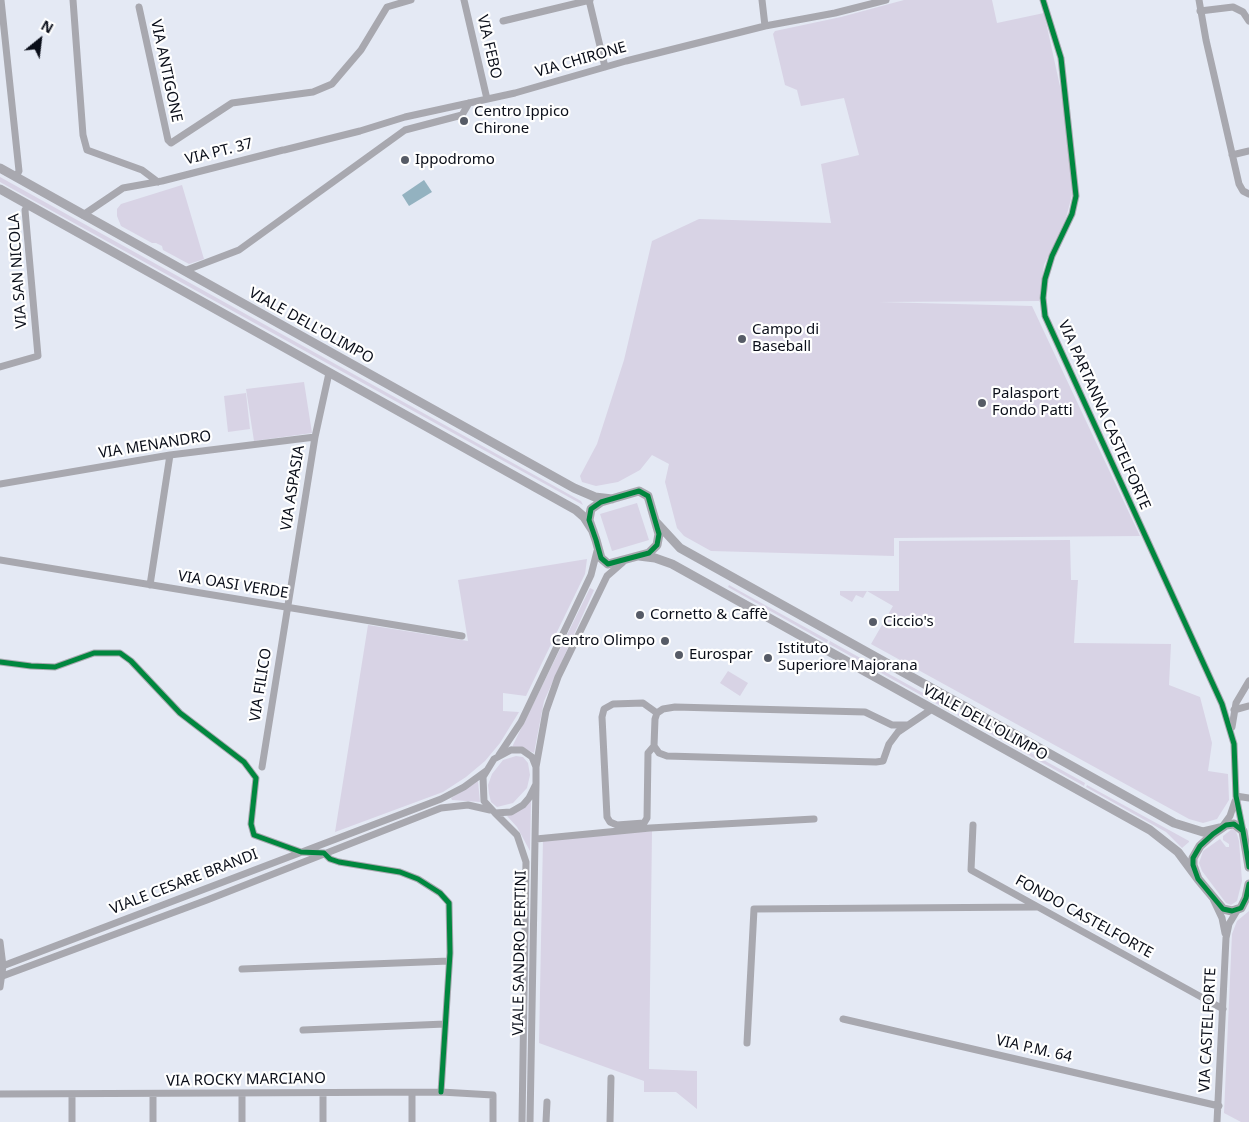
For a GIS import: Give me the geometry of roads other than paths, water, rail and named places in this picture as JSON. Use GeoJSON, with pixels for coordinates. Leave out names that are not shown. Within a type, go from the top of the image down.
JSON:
{"type":"FeatureCollection","features":[{"type":"Feature","properties":{"kind":"street"},"geometry":{"type":"LineString","coordinates":[[1,0],[19,171],[16,177]]}},
{"type":"Feature","properties":{"kind":"street"},"geometry":{"type":"LineString","coordinates":[[73,0],[83,135],[87,150],[142,170],[160,182]]}},
{"type":"Feature","properties":{"kind":"street","name":"VIA ANTIGONE"},"geometry":{"type":"LineString","coordinates":[[139,7],[168,140],[171,143],[232,103],[313,92],[332,84],[361,50],[387,8],[394,2],[410,0]]}},
{"type":"Feature","properties":{"kind":"street","name":"VIA FEBO"},"geometry":{"type":"LineString","coordinates":[[464,0],[487,99]]}},
{"type":"Feature","properties":{"kind":"street"},"geometry":{"type":"LineString","coordinates":[[503,22],[589,0],[605,67]]}},
{"type":"Feature","properties":{"kind":"street"},"geometry":{"type":"LineString","coordinates":[[762,0],[765,26]]}},
{"type":"Feature","properties":{"kind":"street","name":"VIA CHIRONE"},"geometry":{"type":"LineString","coordinates":[[284,150],[360,131],[405,117],[487,99],[765,26],[835,13],[886,0]]}},
{"type":"Feature","properties":{"kind":"street","name":"VIA PARTANNA CASTELFORTE"},"geometry":{"type":"LineString","coordinates":[[1043,0],[1061,58],[1076,196],[1072,214],[1052,256],[1044,279],[1043,298],[1045,316],[1218,695],[1232,735],[1236,796],[1242,831]]}},
{"type":"Feature","properties":{"kind":"street"},"geometry":{"type":"LineString","coordinates":[[1199,0],[1232,155],[1241,188],[1249,194]]}},
{"type":"Feature","properties":{"kind":"street"},"geometry":{"type":"LineString","coordinates":[[1200,11],[1233,7],[1243,12],[1249,21]]}},
{"type":"Feature","properties":{"kind":"street"},"geometry":{"type":"LineString","coordinates":[[184,272],[239,250],[404,130],[462,115],[469,103]]}},
{"type":"Feature","properties":{"kind":"street","name":"VIA PT. 37"},"geometry":{"type":"LineString","coordinates":[[160,182],[284,150]]}},
{"type":"Feature","properties":{"kind":"street"},"geometry":{"type":"LineString","coordinates":[[1232,155],[1249,151]]}},
{"type":"Feature","properties":{"kind":"street","name":"VIALE DELL'OLIMPO"},"geometry":{"type":"LineString","coordinates":[[0,168],[574,488],[595,497],[612,498]]}},
{"type":"Feature","properties":{"kind":"street"},"geometry":{"type":"LineString","coordinates":[[83,215],[123,188],[160,182]]}},
{"type":"Feature","properties":{"kind":"street"},"geometry":{"type":"LineString","coordinates":[[0,189],[576,510],[584,517],[593,530]]}},
{"type":"Feature","properties":{"kind":"street","name":"VIA SAN NICOLA"},"geometry":{"type":"LineString","coordinates":[[0,367],[38,356],[25,210],[28,205]]}},
{"type":"Feature","properties":{"kind":"street","name":"VIA ASPASIA"},"geometry":{"type":"LineString","coordinates":[[288,608],[315,436],[329,373]]}},
{"type":"Feature","properties":{"kind":"street","name":"VIA MENANDRO"},"geometry":{"type":"LineString","coordinates":[[0,484],[170,455],[315,436]]}},
{"type":"Feature","properties":{"kind":"street"},"geometry":{"type":"LineString","coordinates":[[150,586],[170,455]]}},
{"type":"Feature","properties":{"kind":"street"},"geometry":{"type":"LineString","coordinates":[[596,543],[604,562],[612,564],[625,560],[649,553],[657,545],[659,538],[648,496],[638,490],[595,504],[591,510],[589,515],[596,543],[597,559],[590,578],[521,722],[486,771],[482,784],[482,796],[493,812],[510,812],[523,805],[529,798],[536,784],[536,768],[546,711],[558,677],[608,576],[625,560]]}},
{"type":"Feature","properties":{"kind":"street","name":"VIALE DELL'OLIMPO"},"geometry":{"type":"LineString","coordinates":[[656,522],[680,548],[1174,823],[1203,832],[1234,824],[1242,831]]}},
{"type":"Feature","properties":{"kind":"street","name":"VIALE DELL'OLIMPO"},"geometry":{"type":"LineString","coordinates":[[639,556],[655,558],[672,564],[1158,835],[1178,852],[1223,909],[1229,911],[1238,909]]}},
{"type":"Feature","properties":{"kind":"street","name":"VIA OASI VERDE"},"geometry":{"type":"LineString","coordinates":[[0,560],[462,636]]}},
{"type":"Feature","properties":{"kind":"street","name":"VIA FILICO"},"geometry":{"type":"LineString","coordinates":[[262,767],[288,608]]}},
{"type":"Feature","properties":{"kind":"street"},"geometry":{"type":"LineString","coordinates":[[0,662],[55,667],[94,653],[120,653],[131,661],[180,713],[244,762],[256,778],[251,824],[254,834],[301,852],[324,853],[330,859],[339,862],[400,872],[418,878],[440,893],[449,903],[449,961],[441,1092]]}},
{"type":"Feature","properties":{"kind":"street"},"geometry":{"type":"LineString","coordinates":[[1232,735],[1234,710],[1239,696],[1249,681]]}},
{"type":"Feature","properties":{"kind":"street"},"geometry":{"type":"LineString","coordinates":[[643,703],[657,713],[654,746],[648,754],[647,818],[644,823],[616,825],[610,822],[607,817],[602,717],[604,709],[613,704],[643,703]]}},
{"type":"Feature","properties":{"kind":"street"},"geometry":{"type":"LineString","coordinates":[[1234,710],[1249,706]]}},
{"type":"Feature","properties":{"kind":"street"},"geometry":{"type":"LineString","coordinates":[[657,713],[675,707],[865,712],[892,725],[908,725]]}},
{"type":"Feature","properties":{"kind":"street"},"geometry":{"type":"LineString","coordinates":[[654,746],[659,753],[667,756],[876,762],[882,760],[889,744],[898,732],[932,709]]}},
{"type":"Feature","properties":{"kind":"street"},"geometry":{"type":"LineString","coordinates":[[499,755],[511,750],[522,750],[532,757],[536,768]]}},
{"type":"Feature","properties":{"kind":"street","name":"VIALE CESARE BRANDI"},"geometry":{"type":"LineString","coordinates":[[1,967],[441,799],[464,787],[486,771]]}},
{"type":"Feature","properties":{"kind":"street","name":"VIALE SANDRO PERTINI"},"geometry":{"type":"LineString","coordinates":[[530,1122],[536,784]]}},
{"type":"Feature","properties":{"kind":"street"},"geometry":{"type":"LineString","coordinates":[[1198,879],[1193,866],[1193,856],[1200,846],[1230,816],[1236,796],[1249,798]]}},
{"type":"Feature","properties":{"kind":"street","name":"VIALE CESARE BRANDI"},"geometry":{"type":"LineString","coordinates":[[1,977],[207,900],[451,805],[468,805],[493,812]]}},
{"type":"Feature","properties":{"kind":"street","name":"VIALE SANDRO PERTINI"},"geometry":{"type":"LineString","coordinates":[[493,812],[517,835],[524,851],[526,868],[522,1122]]}},
{"type":"Feature","properties":{"kind":"street"},"geometry":{"type":"LineString","coordinates":[[536,839],[650,828],[814,819]]}},
{"type":"Feature","properties":{"kind":"street","name":"FONDO CASTELFORTE"},"geometry":{"type":"LineString","coordinates":[[972,825],[971,870],[1223,1009]]}},
{"type":"Feature","properties":{"kind":"street"},"geometry":{"type":"LineString","coordinates":[[1242,831],[1249,867]]}},
{"type":"Feature","properties":{"kind":"street"},"geometry":{"type":"LineString","coordinates":[[1238,909],[1248,896],[1249,884]]}},
{"type":"Feature","properties":{"kind":"street","name":"VIA CASTELFORTE"},"geometry":{"type":"LineString","coordinates":[[1211,896],[1222,918],[1226,938]]}},
{"type":"Feature","properties":{"kind":"street"},"geometry":{"type":"LineString","coordinates":[[747,1043],[754,909],[1037,907]]}},
{"type":"Feature","properties":{"kind":"street","name":"VIA CASTELFORTE"},"geometry":{"type":"LineString","coordinates":[[1217,1122],[1226,938],[1229,924],[1238,909]]}},
{"type":"Feature","properties":{"kind":"street"},"geometry":{"type":"LineString","coordinates":[[0,942],[0,987]]}},
{"type":"Feature","properties":{"kind":"street"},"geometry":{"type":"LineString","coordinates":[[242,969],[449,961]]}},
{"type":"Feature","properties":{"kind":"street","name":"VIA P.M. 64"},"geometry":{"type":"LineString","coordinates":[[843,1019],[1219,1106]]}},
{"type":"Feature","properties":{"kind":"street"},"geometry":{"type":"LineString","coordinates":[[303,1030],[445,1024]]}},
{"type":"Feature","properties":{"kind":"street"},"geometry":{"type":"LineString","coordinates":[[610,1122],[611,1078]]}},
{"type":"Feature","properties":{"kind":"street","name":"VIA ROCKY MARCIANO"},"geometry":{"type":"LineString","coordinates":[[0,1094],[153,1095],[441,1092],[493,1095],[493,1122]]}},
{"type":"Feature","properties":{"kind":"street"},"geometry":{"type":"LineString","coordinates":[[323,1093],[323,1122]]}},
{"type":"Feature","properties":{"kind":"street"},"geometry":{"type":"LineString","coordinates":[[412,1093],[412,1122]]}},
{"type":"Feature","properties":{"kind":"street"},"geometry":{"type":"LineString","coordinates":[[72,1094],[72,1122]]}},
{"type":"Feature","properties":{"kind":"street"},"geometry":{"type":"LineString","coordinates":[[242,1094],[242,1122]]}},
{"type":"Feature","properties":{"kind":"street"},"geometry":{"type":"LineString","coordinates":[[153,1095],[153,1122]]}},
{"type":"Feature","properties":{"kind":"street"},"geometry":{"type":"LineString","coordinates":[[546,1122],[547,1102]]}},
{"type":"Feature","properties":{"kind":"water"},"geometry":{"type":"Polygon","coordinates":[[[424,180],[432,192],[409,206],[402,195],[424,180]]]}},
{"type":"Feature","properties":{"kind":"place","name":"Centro Ippico Chirone"},"geometry":{"type":"Point","coordinates":[464,121]}},
{"type":"Feature","properties":{"kind":"place","name":"Ippodromo"},"geometry":{"type":"Point","coordinates":[405,160]}},
{"type":"Feature","properties":{"kind":"place","name":"Campo di Baseball"},"geometry":{"type":"Point","coordinates":[742,339]}},
{"type":"Feature","properties":{"kind":"place","name":"Palasport Fondo Patti"},"geometry":{"type":"Point","coordinates":[982,403]}},
{"type":"Feature","properties":{"kind":"place","name":"Cornetto & Caffè"},"geometry":{"type":"Point","coordinates":[640,615]}},
{"type":"Feature","properties":{"kind":"place","name":"Ciccio's"},"geometry":{"type":"Point","coordinates":[873,622]}},
{"type":"Feature","properties":{"kind":"place","name":"Centro Olimpo"},"geometry":{"type":"Point","coordinates":[665,641]}},
{"type":"Feature","properties":{"kind":"place","name":"Eurospar"},"geometry":{"type":"Point","coordinates":[679,655]}},
{"type":"Feature","properties":{"kind":"place","name":"Istituto Superiore Majorana"},"geometry":{"type":"Point","coordinates":[768,658]}}]}
